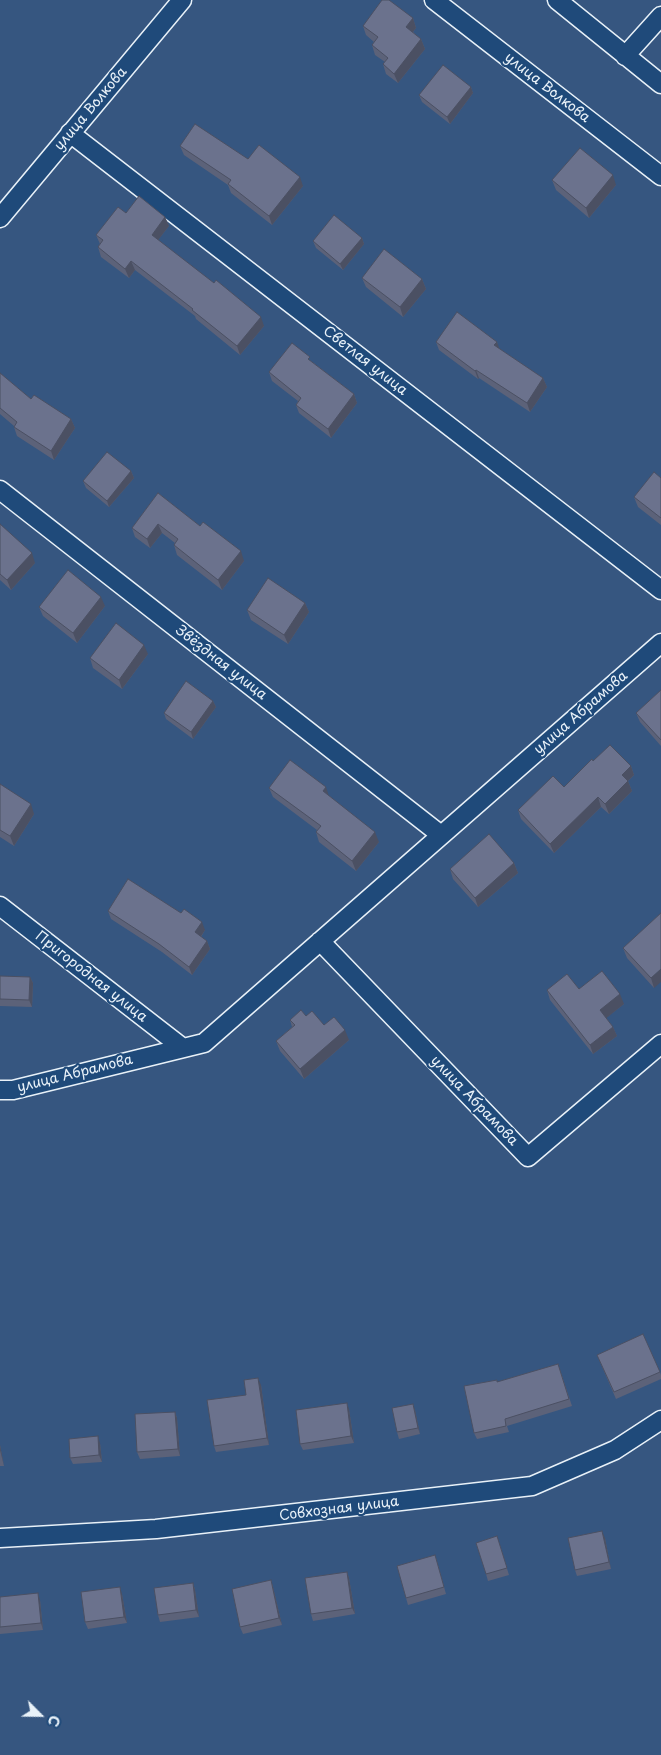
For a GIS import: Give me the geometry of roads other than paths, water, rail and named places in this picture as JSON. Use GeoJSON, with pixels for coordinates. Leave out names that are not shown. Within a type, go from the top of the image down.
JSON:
{"type":"FeatureCollection","features":[{"type":"Feature","properties":{"kind":"street","name":"улица Волкова"},"geometry":{"type":"LineString","coordinates":[[0,218],[182,0]]}},
{"type":"Feature","properties":{"kind":"street","name":"улица Волкова"},"geometry":{"type":"LineString","coordinates":[[434,0],[661,176]]}},
{"type":"Feature","properties":{"kind":"street"},"geometry":{"type":"LineString","coordinates":[[557,0],[661,84]]}},
{"type":"Feature","properties":{"kind":"street"},"geometry":{"type":"LineString","coordinates":[[625,56],[661,16]]}},
{"type":"Feature","properties":{"kind":"street","name":"Светлая улица"},"geometry":{"type":"LineString","coordinates":[[70,133],[661,590]]}},
{"type":"Feature","properties":{"kind":"street","name":"Звёздная улица"},"geometry":{"type":"LineString","coordinates":[[0,490],[441,835]]}},
{"type":"Feature","properties":{"kind":"street","name":"улица Абрамова"},"geometry":{"type":"LineString","coordinates":[[0,1090],[13,1090],[204,1043],[661,642]]}},
{"type":"Feature","properties":{"kind":"street","name":"Пригородная улица"},"geometry":{"type":"LineString","coordinates":[[0,906],[183,1048]]}},
{"type":"Feature","properties":{"kind":"street","name":"улица Абрамова"},"geometry":{"type":"LineString","coordinates":[[320,941],[528,1157],[661,1044]]}},
{"type":"Feature","properties":{"kind":"street","name":"Совхозная улица"},"geometry":{"type":"LineString","coordinates":[[0,1538],[156,1529],[532,1486],[615,1450],[661,1420]]}}]}
